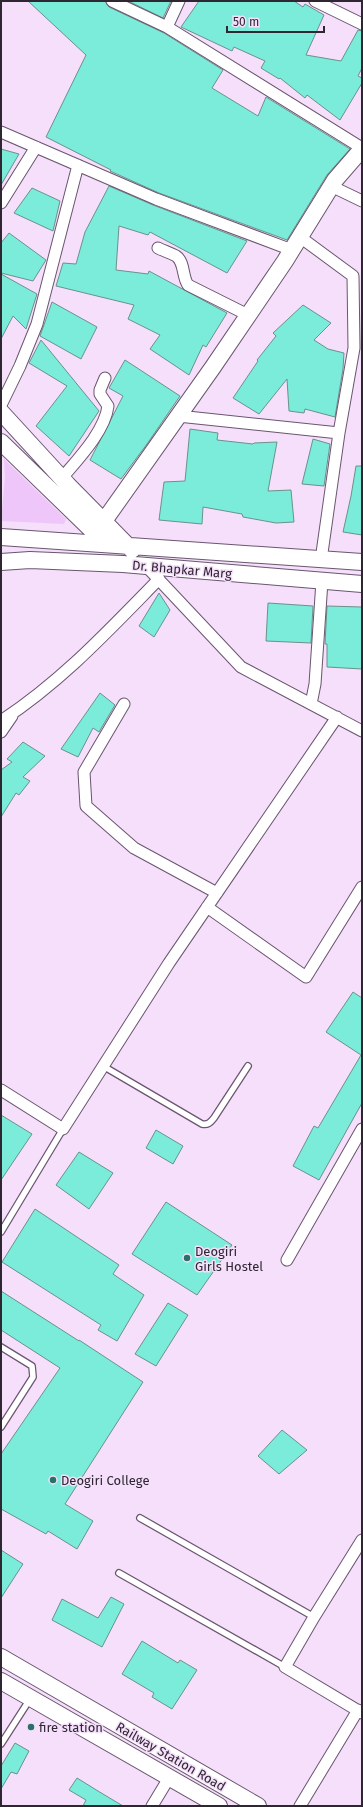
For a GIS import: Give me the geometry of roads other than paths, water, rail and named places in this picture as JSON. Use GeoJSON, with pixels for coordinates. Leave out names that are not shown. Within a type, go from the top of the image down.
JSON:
{"type":"FeatureCollection","features":[{"type":"Feature","properties":{"kind":"main road"},"geometry":{"type":"LineString","coordinates":[[98,527],[248,315],[296,244],[331,186],[362,148]]}},
{"type":"Feature","properties":{"kind":"main road"},"geometry":{"type":"LineString","coordinates":[[1,412],[62,478],[98,527],[108,545],[123,564]]}},
{"type":"Feature","properties":{"kind":"main road"},"geometry":{"type":"LineString","coordinates":[[1,442],[98,527],[130,547],[146,566]]}},
{"type":"Feature","properties":{"kind":"main road","name":"Dr. Bhapkar Marg"},"geometry":{"type":"LineString","coordinates":[[1,538],[362,562]]}},
{"type":"Feature","properties":{"kind":"main road","name":"Dr. Bhapkar Marg"},"geometry":{"type":"LineString","coordinates":[[1,562],[30,560],[123,564],[362,584]]}},
{"type":"Feature","properties":{"kind":"main road","name":"Railway Station Road"},"geometry":{"type":"LineString","coordinates":[[1,1657],[258,1806]]}},
{"type":"Feature","properties":{"kind":"main road","name":"Railway Station Road"},"geometry":{"type":"LineString","coordinates":[[1,1681],[219,1806]]}},
{"type":"Feature","properties":{"kind":"street"},"geometry":{"type":"LineString","coordinates":[[112,1],[167,27],[362,148]]}},
{"type":"Feature","properties":{"kind":"street"},"geometry":{"type":"LineString","coordinates":[[167,27],[180,1]]}},
{"type":"Feature","properties":{"kind":"street"},"geometry":{"type":"LineString","coordinates":[[315,1],[362,24]]}},
{"type":"Feature","properties":{"kind":"street"},"geometry":{"type":"LineString","coordinates":[[1,132],[169,204],[296,244],[353,276],[354,348],[339,433],[321,560]]}},
{"type":"Feature","properties":{"kind":"street"},"geometry":{"type":"LineString","coordinates":[[1,203],[36,147]]}},
{"type":"Feature","properties":{"kind":"street"},"geometry":{"type":"LineString","coordinates":[[1,405],[20,366],[37,324],[78,165]]}},
{"type":"Feature","properties":{"kind":"street"},"geometry":{"type":"LineString","coordinates":[[331,186],[362,201]]}},
{"type":"Feature","properties":{"kind":"street"},"geometry":{"type":"LineString","coordinates":[[158,248],[176,256],[179,260],[185,281],[188,284],[248,315]]}},
{"type":"Feature","properties":{"kind":"street"},"geometry":{"type":"LineString","coordinates":[[62,478],[97,432],[104,420],[108,406],[101,397],[100,390],[105,378]]}},
{"type":"Feature","properties":{"kind":"street"},"geometry":{"type":"LineString","coordinates":[[178,416],[339,433]]}},
{"type":"Feature","properties":{"kind":"street"},"geometry":{"type":"LineString","coordinates":[[146,566],[241,667],[362,730]]}},
{"type":"Feature","properties":{"kind":"street"},"geometry":{"type":"LineString","coordinates":[[1,721],[15,712],[73,666],[159,579]]}},
{"type":"Feature","properties":{"kind":"street"},"geometry":{"type":"LineString","coordinates":[[311,704],[315,684],[322,581]]}},
{"type":"Feature","properties":{"kind":"street"},"geometry":{"type":"LineString","coordinates":[[124,704],[84,772],[86,806],[134,848],[217,893]]}},
{"type":"Feature","properties":{"kind":"street"},"geometry":{"type":"LineString","coordinates":[[1,732],[15,712]]}},
{"type":"Feature","properties":{"kind":"street"},"geometry":{"type":"LineString","coordinates":[[1,1090],[63,1129],[169,963],[336,717]]}},
{"type":"Feature","properties":{"kind":"street"},"geometry":{"type":"LineString","coordinates":[[207,907],[306,977],[362,887]]}},
{"type":"Feature","properties":{"kind":"street"},"geometry":{"type":"LineString","coordinates":[[287,1260],[362,1129]]}},
{"type":"Feature","properties":{"kind":"street"},"geometry":{"type":"LineString","coordinates":[[300,1806],[360,1711],[284,1667],[362,1540]]}},
{"type":"Feature","properties":{"kind":"street"},"geometry":{"type":"LineString","coordinates":[[152,1806],[169,1778]]}},
{"type":"Feature","properties":{"kind":"lane"},"geometry":{"type":"LineString","coordinates":[[103,1066],[206,1125],[214,1118],[248,1066]]}},
{"type":"Feature","properties":{"kind":"lane"},"geometry":{"type":"LineString","coordinates":[[1,1232],[63,1129]]}},
{"type":"Feature","properties":{"kind":"lane"},"geometry":{"type":"LineString","coordinates":[[1,1347],[32,1366],[34,1372],[30,1382],[1,1427]]}},
{"type":"Feature","properties":{"kind":"lane"},"geometry":{"type":"LineString","coordinates":[[140,1518],[314,1617]]}},
{"type":"Feature","properties":{"kind":"lane"},"geometry":{"type":"LineString","coordinates":[[119,1573],[284,1667]]}},
{"type":"Feature","properties":{"kind":"lane"},"geometry":{"type":"LineString","coordinates":[[1,1744],[30,1698]]}},
{"type":"Feature","properties":{"kind":"place","name":"Deogiri Girls Hostel"},"geometry":{"type":"Point","coordinates":[187,1258]}},
{"type":"Feature","properties":{"kind":"place","name":"Deogiri College"},"geometry":{"type":"Point","coordinates":[53,1480]}},
{"type":"Feature","properties":{"kind":"place","name":"fire station"},"geometry":{"type":"Point","coordinates":[31,1727]}}]}
